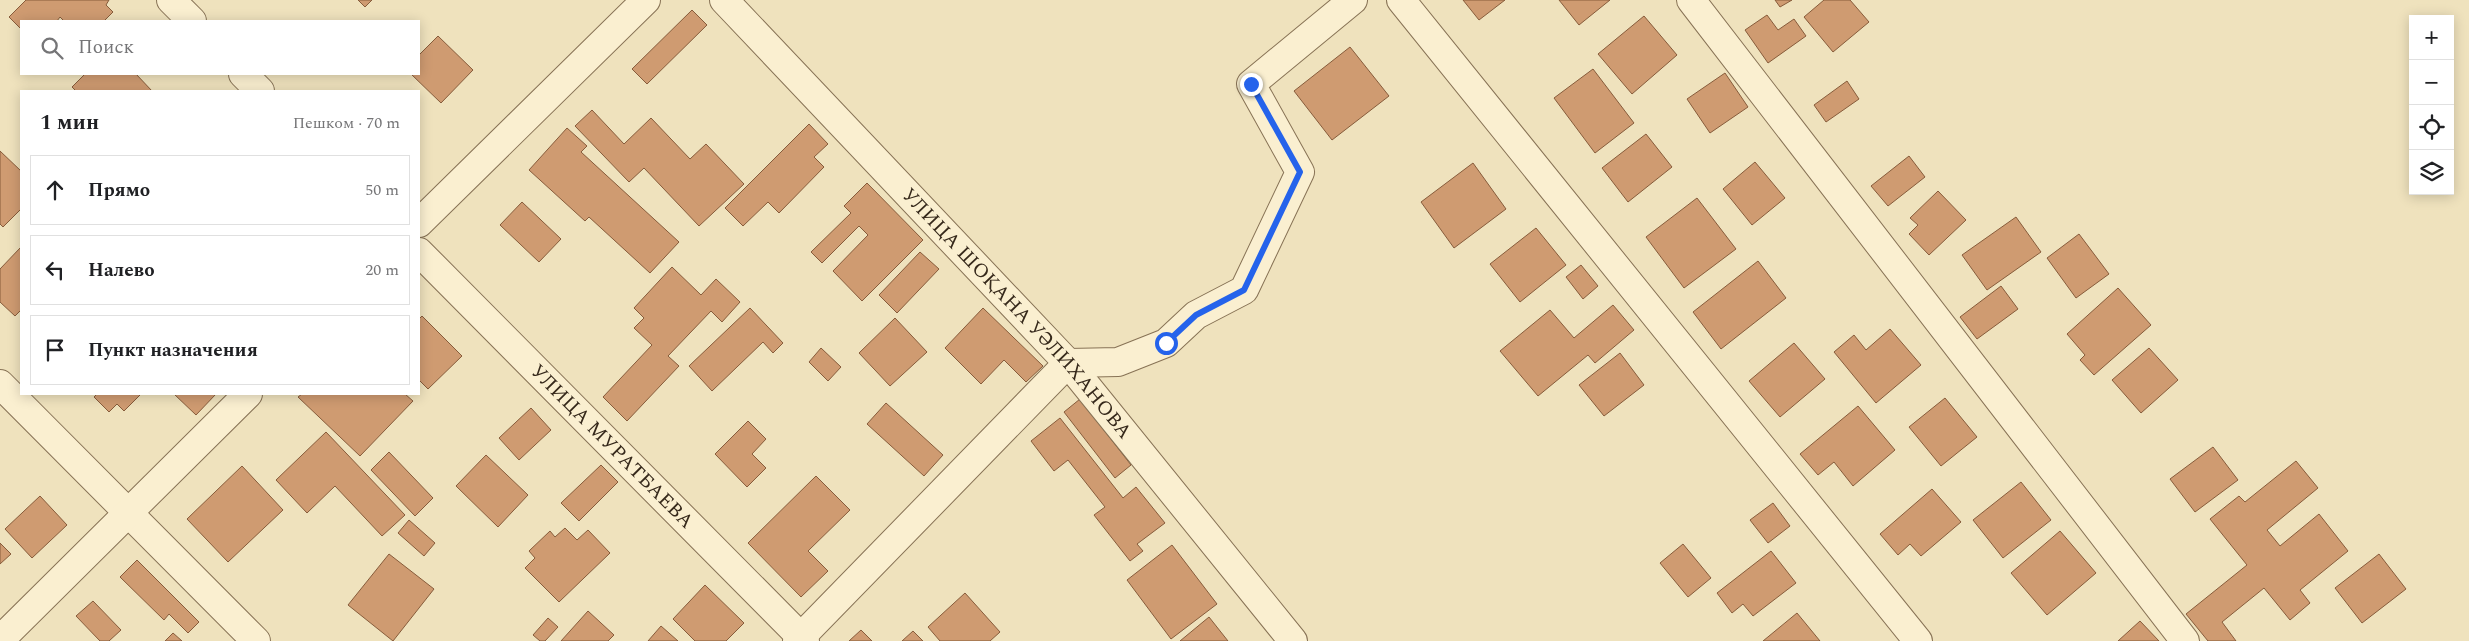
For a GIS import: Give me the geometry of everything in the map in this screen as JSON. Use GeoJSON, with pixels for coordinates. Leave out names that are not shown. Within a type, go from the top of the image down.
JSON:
{"type":"FeatureCollection","features":[{"type":"Feature","properties":{"kind":"street"},"geometry":{"type":"LineString","coordinates":[[171,0],[191,20]]}},
{"type":"Feature","properties":{"kind":"street"},"geometry":{"type":"LineString","coordinates":[[420,222],[646,0]]}},
{"type":"Feature","properties":{"kind":"street","name":"УЛИЦА ШОҚАНА УӘЛИХАНОВА"},"geometry":{"type":"LineString","coordinates":[[724,0],[1068,363],[1293,641]]}},
{"type":"Feature","properties":{"kind":"street"},"geometry":{"type":"LineString","coordinates":[[801,639],[1068,363],[1118,362],[1166,343],[1196,315],[1244,290],[1300,172],[1251,84],[1354,0]]}},
{"type":"Feature","properties":{"kind":"street"},"geometry":{"type":"LineString","coordinates":[[1400,0],[1918,641]]}},
{"type":"Feature","properties":{"kind":"street"},"geometry":{"type":"LineString","coordinates":[[1691,0],[2185,641]]}},
{"type":"Feature","properties":{"kind":"street"},"geometry":{"type":"LineString","coordinates":[[244,75],[259,90]]}},
{"type":"Feature","properties":{"kind":"street","name":"УЛИЦА МУРАТБАЕВА"},"geometry":{"type":"LineString","coordinates":[[420,253],[801,639]]}},
{"type":"Feature","properties":{"kind":"street"},"geometry":{"type":"LineString","coordinates":[[0,384],[256,641]]}},
{"type":"Feature","properties":{"kind":"street"},"geometry":{"type":"LineString","coordinates":[[0,640],[247,395]]}},
{"type":"Feature","properties":{"kind":"building"},"geometry":{"type":"Polygon","coordinates":[[[26,0],[109,0],[106,5],[113,12],[105,20],[63,20],[60,17],[58,20],[20,20],[20,28],[9,17],[26,0]]]}},
{"type":"Feature","properties":{"kind":"building"},"geometry":{"type":"Polygon","coordinates":[[[358,0],[372,0],[365,7],[358,0]]]}},
{"type":"Feature","properties":{"kind":"building"},"geometry":{"type":"Polygon","coordinates":[[[1463,0],[1505,0],[1479,20],[1463,0]]]}},
{"type":"Feature","properties":{"kind":"building"},"geometry":{"type":"Polygon","coordinates":[[[1559,0],[1610,0],[1579,25],[1559,0]]]}},
{"type":"Feature","properties":{"kind":"building"},"geometry":{"type":"Polygon","coordinates":[[[1775,0],[1792,0],[1780,7],[1775,0]]]}},
{"type":"Feature","properties":{"kind":"building"},"geometry":{"type":"Polygon","coordinates":[[[1824,0],[1850,0],[1869,22],[1833,52],[1804,17],[1824,0]]]}},
{"type":"Feature","properties":{"kind":"building"},"geometry":{"type":"Polygon","coordinates":[[[692,10],[707,25],[647,84],[632,69],[692,10]]]}},
{"type":"Feature","properties":{"kind":"building"},"geometry":{"type":"Polygon","coordinates":[[[1767,15],[1778,30],[1794,19],[1806,36],[1768,63],[1745,30],[1767,15]]]}},
{"type":"Feature","properties":{"kind":"building"},"geometry":{"type":"Polygon","coordinates":[[[1644,16],[1677,55],[1632,94],[1598,54],[1644,16]]]}},
{"type":"Feature","properties":{"kind":"building"},"geometry":{"type":"Polygon","coordinates":[[[438,36],[473,70],[441,103],[412,75],[420,75],[420,54],[438,36]]]}},
{"type":"Feature","properties":{"kind":"building"},"geometry":{"type":"Polygon","coordinates":[[[1350,47],[1389,96],[1332,140],[1294,91],[1350,47]]]}},
{"type":"Feature","properties":{"kind":"building"},"geometry":{"type":"Polygon","coordinates":[[[1593,69],[1634,123],[1595,153],[1554,98],[1593,69]]]}},
{"type":"Feature","properties":{"kind":"building"},"geometry":{"type":"Polygon","coordinates":[[[1725,73],[1748,107],[1710,133],[1687,99],[1725,73]]]}},
{"type":"Feature","properties":{"kind":"building"},"geometry":{"type":"Polygon","coordinates":[[[84,75],[137,75],[151,90],[75,90],[72,87],[84,75]]]}},
{"type":"Feature","properties":{"kind":"building"},"geometry":{"type":"Polygon","coordinates":[[[1847,81],[1859,99],[1826,122],[1814,105],[1847,81]]]}},
{"type":"Feature","properties":{"kind":"building"},"geometry":{"type":"Polygon","coordinates":[[[592,110],[624,144],[651,118],[690,159],[706,144],[744,184],[699,226],[644,168],[629,182],[575,126],[592,110]]]}},
{"type":"Feature","properties":{"kind":"building"},"geometry":{"type":"Polygon","coordinates":[[[809,124],[828,144],[814,157],[824,167],[779,213],[768,202],[743,226],[725,208],[809,124]]]}},
{"type":"Feature","properties":{"kind":"building"},"geometry":{"type":"Polygon","coordinates":[[[567,128],[587,146],[581,152],[679,242],[650,273],[589,217],[585,221],[529,170],[567,128]]]}},
{"type":"Feature","properties":{"kind":"building"},"geometry":{"type":"Polygon","coordinates":[[[1646,134],[1672,167],[1628,202],[1602,168],[1646,134]]]}},
{"type":"Feature","properties":{"kind":"building"},"geometry":{"type":"Polygon","coordinates":[[[0,151],[20,170],[20,210],[3,227],[0,224],[0,151]]]}},
{"type":"Feature","properties":{"kind":"building"},"geometry":{"type":"Polygon","coordinates":[[[1909,156],[1925,177],[1888,206],[1871,186],[1909,156]]]}},
{"type":"Feature","properties":{"kind":"building"},"geometry":{"type":"Polygon","coordinates":[[[1755,162],[1785,198],[1752,225],[1723,189],[1755,162]]]}},
{"type":"Feature","properties":{"kind":"building"},"geometry":{"type":"Polygon","coordinates":[[[1473,163],[1506,209],[1454,248],[1421,202],[1473,163]]]}},
{"type":"Feature","properties":{"kind":"building"},"geometry":{"type":"Polygon","coordinates":[[[867,183],[923,240],[862,301],[833,271],[868,235],[859,226],[822,263],[811,252],[851,213],[844,206],[867,183]]]}},
{"type":"Feature","properties":{"kind":"building"},"geometry":{"type":"Polygon","coordinates":[[[1938,191],[1966,220],[1929,255],[1909,234],[1918,225],[1910,218],[1938,191]]]}},
{"type":"Feature","properties":{"kind":"building"},"geometry":{"type":"Polygon","coordinates":[[[1697,198],[1736,249],[1684,288],[1646,237],[1697,198]]]}},
{"type":"Feature","properties":{"kind":"building"},"geometry":{"type":"Polygon","coordinates":[[[522,202],[561,239],[539,262],[500,225],[522,202]]]}},
{"type":"Feature","properties":{"kind":"building"},"geometry":{"type":"Polygon","coordinates":[[[2016,217],[2041,252],[1987,290],[1962,255],[2016,217]]]}},
{"type":"Feature","properties":{"kind":"building"},"geometry":{"type":"Polygon","coordinates":[[[1536,228],[1566,265],[1520,302],[1490,264],[1536,228]]]}},
{"type":"Feature","properties":{"kind":"building"},"geometry":{"type":"Polygon","coordinates":[[[2079,234],[2109,274],[2076,298],[2047,258],[2079,234]]]}},
{"type":"Feature","properties":{"kind":"building"},"geometry":{"type":"Polygon","coordinates":[[[20,248],[20,311],[15,316],[0,302],[0,269],[20,248]]]}},
{"type":"Feature","properties":{"kind":"building"},"geometry":{"type":"Polygon","coordinates":[[[920,252],[939,269],[897,313],[879,295],[920,252]]]}},
{"type":"Feature","properties":{"kind":"building"},"geometry":{"type":"Polygon","coordinates":[[[1758,261],[1786,298],[1721,349],[1693,312],[1758,261]]]}},
{"type":"Feature","properties":{"kind":"building"},"geometry":{"type":"Polygon","coordinates":[[[1581,265],[1598,286],[1583,299],[1566,277],[1581,265]]]}},
{"type":"Feature","properties":{"kind":"building"},"geometry":{"type":"Polygon","coordinates":[[[672,267],[701,295],[716,279],[740,302],[722,322],[711,311],[668,356],[679,366],[627,421],[603,397],[652,345],[634,328],[644,318],[634,308],[672,267]]]}},
{"type":"Feature","properties":{"kind":"building"},"geometry":{"type":"Polygon","coordinates":[[[2001,286],[2018,309],[1977,339],[1960,317],[2001,286]]]}},
{"type":"Feature","properties":{"kind":"building"},"geometry":{"type":"Polygon","coordinates":[[[2118,288],[2151,325],[2094,375],[2080,360],[2085,355],[2067,334],[2118,288]]]}},
{"type":"Feature","properties":{"kind":"building"},"geometry":{"type":"Polygon","coordinates":[[[1613,305],[1634,330],[1595,363],[1588,355],[1538,396],[1500,351],[1550,310],[1574,338],[1613,305]]]}},
{"type":"Feature","properties":{"kind":"building"},"geometry":{"type":"Polygon","coordinates":[[[750,308],[783,343],[773,353],[763,342],[712,391],[689,366],[750,308]]]}},
{"type":"Feature","properties":{"kind":"building"},"geometry":{"type":"Polygon","coordinates":[[[983,308],[1043,366],[1026,382],[1004,360],[981,384],[945,348],[983,308]]]}},
{"type":"Feature","properties":{"kind":"building"},"geometry":{"type":"Polygon","coordinates":[[[422,316],[462,356],[428,389],[420,381],[420,318],[422,316]]]}},
{"type":"Feature","properties":{"kind":"building"},"geometry":{"type":"Polygon","coordinates":[[[895,318],[927,352],[890,386],[859,353],[895,318]]]}},
{"type":"Feature","properties":{"kind":"building"},"geometry":{"type":"Polygon","coordinates":[[[1890,329],[1921,365],[1876,403],[1834,352],[1854,335],[1866,350],[1890,329]]]}},
{"type":"Feature","properties":{"kind":"building"},"geometry":{"type":"Polygon","coordinates":[[[1794,343],[1825,379],[1780,417],[1749,381],[1794,343]]]}},
{"type":"Feature","properties":{"kind":"building"},"geometry":{"type":"Polygon","coordinates":[[[821,348],[841,367],[828,381],[809,362],[821,348]]]}},
{"type":"Feature","properties":{"kind":"building"},"geometry":{"type":"Polygon","coordinates":[[[2149,348],[2178,380],[2141,413],[2112,380],[2149,348]]]}},
{"type":"Feature","properties":{"kind":"building"},"geometry":{"type":"Polygon","coordinates":[[[1620,353],[1644,385],[1604,416],[1579,385],[1620,353]]]}},
{"type":"Feature","properties":{"kind":"building"},"geometry":{"type":"Polygon","coordinates":[[[96,395],[140,395],[124,411],[117,404],[109,412],[94,397],[96,395]]]}},
{"type":"Feature","properties":{"kind":"building"},"geometry":{"type":"Polygon","coordinates":[[[175,395],[215,395],[196,415],[175,395]]]}},
{"type":"Feature","properties":{"kind":"building"},"geometry":{"type":"Polygon","coordinates":[[[301,395],[406,395],[413,401],[360,456],[298,397],[301,395]]]}},
{"type":"Feature","properties":{"kind":"building"},"geometry":{"type":"Polygon","coordinates":[[[1945,398],[1977,437],[1941,466],[1909,427],[1945,398]]]}},
{"type":"Feature","properties":{"kind":"building"},"geometry":{"type":"Polygon","coordinates":[[[1080,399],[1131,465],[1115,478],[1064,412],[1080,399]]]}},
{"type":"Feature","properties":{"kind":"building"},"geometry":{"type":"Polygon","coordinates":[[[886,403],[943,455],[924,476],[867,424],[886,403]]]}},
{"type":"Feature","properties":{"kind":"building"},"geometry":{"type":"Polygon","coordinates":[[[1858,406],[1895,450],[1853,486],[1834,462],[1818,475],[1800,454],[1858,406]]]}},
{"type":"Feature","properties":{"kind":"building"},"geometry":{"type":"Polygon","coordinates":[[[531,408],[551,430],[519,460],[499,438],[531,408]]]}},
{"type":"Feature","properties":{"kind":"building"},"geometry":{"type":"Polygon","coordinates":[[[1060,418],[1123,498],[1136,487],[1165,523],[1137,544],[1143,551],[1130,561],[1094,515],[1105,507],[1068,460],[1054,471],[1031,441],[1060,418]]]}},
{"type":"Feature","properties":{"kind":"building"},"geometry":{"type":"Polygon","coordinates":[[[748,421],[766,439],[752,454],[766,468],[747,487],[715,454],[748,421]]]}},
{"type":"Feature","properties":{"kind":"building"},"geometry":{"type":"Polygon","coordinates":[[[326,432],[405,515],[382,536],[335,486],[307,513],[276,480],[326,432]]]}},
{"type":"Feature","properties":{"kind":"building"},"geometry":{"type":"Polygon","coordinates":[[[2213,447],[2238,480],[2195,512],[2170,479],[2213,447]]]}},
{"type":"Feature","properties":{"kind":"building"},"geometry":{"type":"Polygon","coordinates":[[[389,452],[433,498],[415,516],[371,470],[389,452]]]}},
{"type":"Feature","properties":{"kind":"building"},"geometry":{"type":"Polygon","coordinates":[[[486,455],[528,495],[498,527],[456,486],[486,455]]]}},
{"type":"Feature","properties":{"kind":"building"},"geometry":{"type":"Polygon","coordinates":[[[2296,461],[2318,488],[2267,530],[2280,546],[2319,514],[2348,551],[2300,590],[2310,603],[2290,620],[2264,588],[2222,622],[2236,641],[2208,641],[2186,614],[2247,565],[2210,519],[2239,496],[2245,502],[2296,461]]]}},
{"type":"Feature","properties":{"kind":"building"},"geometry":{"type":"Polygon","coordinates":[[[601,465],[618,482],[579,521],[561,503],[601,465]]]}},
{"type":"Feature","properties":{"kind":"building"},"geometry":{"type":"Polygon","coordinates":[[[242,466],[283,510],[228,562],[187,519],[242,466]]]}},
{"type":"Feature","properties":{"kind":"building"},"geometry":{"type":"Polygon","coordinates":[[[816,476],[850,510],[808,551],[828,571],[801,597],[748,543],[816,476]]]}},
{"type":"Feature","properties":{"kind":"building"},"geometry":{"type":"Polygon","coordinates":[[[2021,482],[2051,520],[2003,558],[1973,520],[2021,482]]]}},
{"type":"Feature","properties":{"kind":"building"},"geometry":{"type":"Polygon","coordinates":[[[1932,489],[1961,522],[1921,556],[1910,544],[1898,555],[1880,534],[1932,489]]]}},
{"type":"Feature","properties":{"kind":"building"},"geometry":{"type":"Polygon","coordinates":[[[40,496],[67,525],[32,558],[5,529],[40,496]]]}},
{"type":"Feature","properties":{"kind":"building"},"geometry":{"type":"Polygon","coordinates":[[[1773,503],[1790,526],[1768,543],[1750,520],[1773,503]]]}},
{"type":"Feature","properties":{"kind":"building"},"geometry":{"type":"Polygon","coordinates":[[[409,520],[435,543],[424,556],[398,533],[409,520]]]}},
{"type":"Feature","properties":{"kind":"building"},"geometry":{"type":"Polygon","coordinates":[[[565,528],[577,540],[588,530],[610,553],[559,602],[525,568],[535,558],[529,551],[550,531],[555,537],[565,528]]]}},
{"type":"Feature","properties":{"kind":"building"},"geometry":{"type":"Polygon","coordinates":[[[2060,531],[2096,573],[2047,615],[2011,573],[2060,531]]]}},
{"type":"Feature","properties":{"kind":"building"},"geometry":{"type":"Polygon","coordinates":[[[0,543],[11,554],[0,564],[0,543]]]}},
{"type":"Feature","properties":{"kind":"building"},"geometry":{"type":"Polygon","coordinates":[[[1683,544],[1711,578],[1688,597],[1660,563],[1683,544]]]}},
{"type":"Feature","properties":{"kind":"building"},"geometry":{"type":"Polygon","coordinates":[[[1172,545],[1217,604],[1171,639],[1127,580],[1172,545]]]}},
{"type":"Feature","properties":{"kind":"building"},"geometry":{"type":"Polygon","coordinates":[[[1771,551],[1796,583],[1753,616],[1743,604],[1732,613],[1717,593],[1771,551]]]}},
{"type":"Feature","properties":{"kind":"building"},"geometry":{"type":"Polygon","coordinates":[[[389,554],[434,589],[393,641],[348,605],[389,554]]]}},
{"type":"Feature","properties":{"kind":"building"},"geometry":{"type":"Polygon","coordinates":[[[2379,554],[2406,589],[2362,623],[2335,588],[2379,554]]]}},
{"type":"Feature","properties":{"kind":"building"},"geometry":{"type":"Polygon","coordinates":[[[137,560],[199,622],[188,633],[169,614],[164,620],[120,577],[137,560]]]}},
{"type":"Feature","properties":{"kind":"building"},"geometry":{"type":"Polygon","coordinates":[[[705,585],[744,623],[726,641],[695,641],[673,619],[705,585]]]}},
{"type":"Feature","properties":{"kind":"building"},"geometry":{"type":"Polygon","coordinates":[[[965,593],[1000,632],[990,641],[940,641],[928,627],[965,593]]]}},
{"type":"Feature","properties":{"kind":"building"},"geometry":{"type":"Polygon","coordinates":[[[93,601],[121,630],[109,641],[100,641],[76,616],[93,601]]]}},
{"type":"Feature","properties":{"kind":"building"},"geometry":{"type":"Polygon","coordinates":[[[588,611],[614,635],[608,641],[561,641],[588,611]]]}},
{"type":"Feature","properties":{"kind":"building"},"geometry":{"type":"Polygon","coordinates":[[[1797,613],[1820,641],[1763,641],[1797,613]]]}},
{"type":"Feature","properties":{"kind":"building"},"geometry":{"type":"Polygon","coordinates":[[[1209,617],[1228,641],[1180,641],[1209,617]]]}},
{"type":"Feature","properties":{"kind":"building"},"geometry":{"type":"Polygon","coordinates":[[[548,618],[558,627],[545,641],[540,641],[533,635],[548,618]]]}},
{"type":"Feature","properties":{"kind":"building"},"geometry":{"type":"Polygon","coordinates":[[[2140,621],[2159,641],[2118,641],[2140,621]]]}},
{"type":"Feature","properties":{"kind":"building"},"geometry":{"type":"Polygon","coordinates":[[[661,626],[678,641],[648,641],[661,626]]]}},
{"type":"Feature","properties":{"kind":"building"},"geometry":{"type":"Polygon","coordinates":[[[861,630],[872,641],[849,641],[861,630]]]}},
{"type":"Feature","properties":{"kind":"building"},"geometry":{"type":"Polygon","coordinates":[[[913,631],[923,641],[902,641],[913,631]]]}},
{"type":"Feature","properties":{"kind":"building"},"geometry":{"type":"Polygon","coordinates":[[[173,633],[182,641],[165,641],[173,633]]]}},
{"type":"Feature","properties":{"kind":"route"},"geometry":{"type":"LineString","coordinates":[[1166,343],[1196,315],[1244,290],[1300,172],[1251,84]]}}]}
